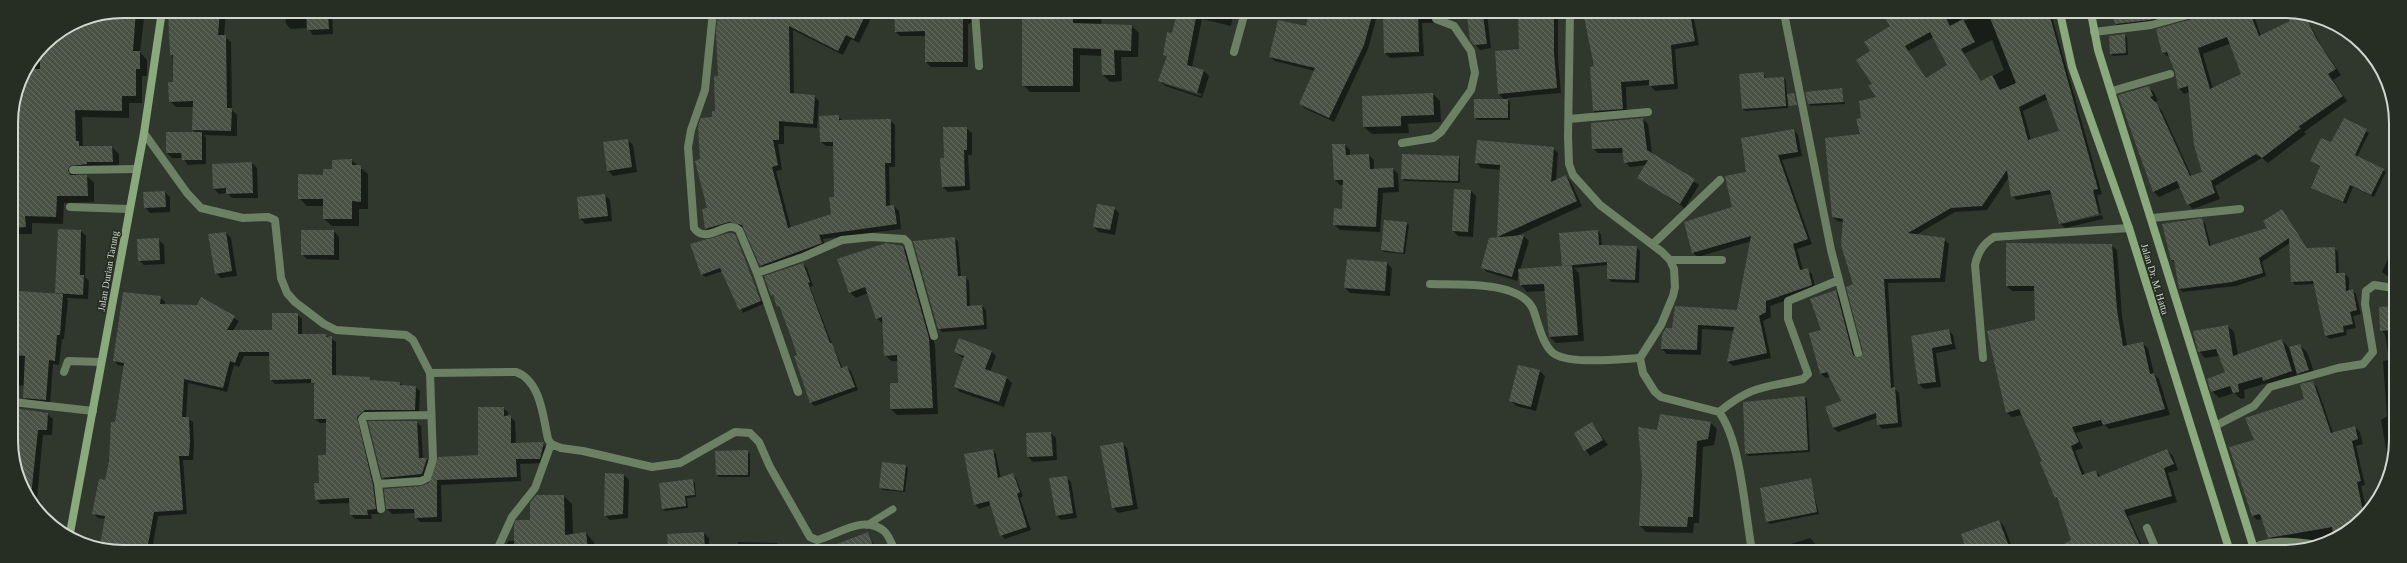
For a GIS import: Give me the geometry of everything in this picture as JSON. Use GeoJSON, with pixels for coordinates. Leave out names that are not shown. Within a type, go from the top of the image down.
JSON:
{"type":"FeatureCollection","features":[{"type":"Feature","properties":{"kind":"main road","name":"Jalan Durian Tarung"},"geometry":{"type":"LineString","coordinates":[[70,531],[94,411],[101,362],[136,169],[144,133],[161,18]]}},
{"type":"Feature","properties":{"kind":"main road","name":"Jalan Dr. M. Hatta"},"geometry":{"type":"LineString","coordinates":[[2061,18],[2072,67],[2129,228],[2228,545]]}},
{"type":"Feature","properties":{"kind":"main road","name":"Jalan Dr. M. Hatta"},"geometry":{"type":"LineString","coordinates":[[2091,18],[2112,91],[2254,545]]}},
{"type":"Feature","properties":{"kind":"street"},"geometry":{"type":"LineString","coordinates":[[712,18],[706,90],[691,130],[688,147],[694,228],[700,235],[731,228],[738,228],[757,273],[798,392]]}},
{"type":"Feature","properties":{"kind":"street"},"geometry":{"type":"LineString","coordinates":[[975,18],[979,66]]}},
{"type":"Feature","properties":{"kind":"street"},"geometry":{"type":"LineString","coordinates":[[1234,52],[1243,18]]}},
{"type":"Feature","properties":{"kind":"street"},"geometry":{"type":"LineString","coordinates":[[1402,143],[1433,138],[1441,132],[1471,90],[1475,74],[1471,51],[1454,26],[1436,18]]}},
{"type":"Feature","properties":{"kind":"street"},"geometry":{"type":"LineString","coordinates":[[1570,18],[1568,158],[1573,174],[1600,205],[1653,244],[1670,260],[1675,277],[1673,296],[1661,325],[1640,358]]}},
{"type":"Feature","properties":{"kind":"street"},"geometry":{"type":"LineString","coordinates":[[1785,18],[1831,250],[1858,353]]}},
{"type":"Feature","properties":{"kind":"street"},"geometry":{"type":"LineString","coordinates":[[2094,32],[2151,25],[2177,18]]}},
{"type":"Feature","properties":{"kind":"street"},"geometry":{"type":"LineString","coordinates":[[2112,91],[2170,74]]}},
{"type":"Feature","properties":{"kind":"street"},"geometry":{"type":"LineString","coordinates":[[1569,119],[1648,112]]}},
{"type":"Feature","properties":{"kind":"street"},"geometry":{"type":"LineString","coordinates":[[144,133],[187,193],[201,208],[243,218],[268,217],[275,220],[281,278],[287,293],[295,302],[324,324],[336,330],[406,335],[414,340],[430,373],[430,415],[433,459],[427,478],[421,481],[378,484]]}},
{"type":"Feature","properties":{"kind":"street"},"geometry":{"type":"LineString","coordinates":[[73,170],[136,169]]}},
{"type":"Feature","properties":{"kind":"street"},"geometry":{"type":"LineString","coordinates":[[1653,244],[1720,180]]}},
{"type":"Feature","properties":{"kind":"street"},"geometry":{"type":"LineString","coordinates":[[70,207],[129,209]]}},
{"type":"Feature","properties":{"kind":"street"},"geometry":{"type":"LineString","coordinates":[[2152,218],[2240,209]]}},
{"type":"Feature","properties":{"kind":"street"},"geometry":{"type":"LineString","coordinates":[[1983,358],[1975,265],[1978,253],[1985,242],[1994,237],[2129,228]]}},
{"type":"Feature","properties":{"kind":"street"},"geometry":{"type":"LineString","coordinates":[[757,273],[804,257],[842,240],[872,237],[904,240],[908,244],[934,336]]}},
{"type":"Feature","properties":{"kind":"street"},"geometry":{"type":"LineString","coordinates":[[1670,260],[1722,260]]}},
{"type":"Feature","properties":{"kind":"street"},"geometry":{"type":"LineString","coordinates":[[1719,412],[1739,396],[1749,391],[1803,380],[1808,374],[1788,319],[1788,301],[1839,280]]}},
{"type":"Feature","properties":{"kind":"street"},"geometry":{"type":"LineString","coordinates":[[1430,284],[1485,285],[1524,297],[1532,308],[1552,352],[1560,357],[1574,359],[1640,358]]}},
{"type":"Feature","properties":{"kind":"street"},"geometry":{"type":"LineString","coordinates":[[2217,425],[2254,406],[2270,387],[2338,368],[2363,364],[2372,352],[2365,304],[2366,291],[2369,287],[2374,285],[2389,287]]}},
{"type":"Feature","properties":{"kind":"street"},"geometry":{"type":"LineString","coordinates":[[1640,358],[1648,382],[1662,397],[1719,412],[1728,426],[1734,443],[1751,545]]}},
{"type":"Feature","properties":{"kind":"street"},"geometry":{"type":"LineString","coordinates":[[64,372],[68,362],[101,362]]}},
{"type":"Feature","properties":{"kind":"street"},"geometry":{"type":"LineString","coordinates":[[430,373],[469,371],[516,372],[527,378],[537,392],[551,444],[535,488],[512,517],[499,545]]}},
{"type":"Feature","properties":{"kind":"street"},"geometry":{"type":"LineString","coordinates":[[18,403],[94,411]]}},
{"type":"Feature","properties":{"kind":"street"},"geometry":{"type":"LineString","coordinates":[[381,509],[378,484],[362,419],[365,416],[430,415]]}},
{"type":"Feature","properties":{"kind":"street"},"geometry":{"type":"LineString","coordinates":[[551,444],[561,448],[583,450],[652,467],[680,462],[735,432],[750,433],[759,442],[796,515],[813,539],[821,539],[853,526],[867,525],[884,531],[892,545]]}},
{"type":"Feature","properties":{"kind":"street"},"geometry":{"type":"LineString","coordinates":[[2147,528],[2154,545]]}},
{"type":"Feature","properties":{"kind":"street"},"geometry":{"type":"LineString","coordinates":[[2272,545],[2289,541],[2303,543]]}},
{"type":"Feature","properties":{"kind":"lane"},"geometry":{"type":"LineString","coordinates":[[867,525],[893,510]]}},
{"type":"Feature","properties":{"kind":"building"},"geometry":{"type":"Polygon","coordinates":[[[135,18],[133,51],[140,51],[140,69],[136,69],[136,96],[122,96],[122,111],[75,110],[76,141],[79,141],[79,146],[112,146],[113,162],[87,162],[87,164],[70,166],[68,170],[70,175],[87,175],[88,196],[57,196],[56,217],[25,216],[26,227],[18,228],[18,117],[22,96],[29,77],[34,69],[40,69],[40,59],[49,49],[65,36],[77,29],[103,20],[135,18]]]}},
{"type":"Feature","properties":{"kind":"building"},"geometry":{"type":"Polygon","coordinates":[[[168,18],[219,18],[218,35],[226,35],[227,108],[232,108],[231,131],[192,130],[193,101],[169,102],[168,82],[173,82],[173,55],[170,55],[168,18]]]}},
{"type":"Feature","properties":{"kind":"building"},"geometry":{"type":"Polygon","coordinates":[[[306,18],[328,18],[329,29],[307,30],[306,18]]]}},
{"type":"Feature","properties":{"kind":"building"},"geometry":{"type":"Polygon","coordinates":[[[717,18],[864,18],[854,39],[846,35],[838,51],[789,26],[790,93],[815,95],[813,124],[779,121],[779,140],[773,140],[778,165],[772,167],[788,228],[831,214],[829,197],[834,197],[833,142],[820,142],[819,116],[839,115],[839,120],[891,119],[891,163],[885,163],[886,206],[894,205],[897,224],[819,235],[822,243],[760,266],[742,225],[729,222],[705,229],[702,209],[707,208],[695,161],[700,159],[698,126],[701,118],[712,117],[712,111],[715,111],[714,76],[718,76],[716,32],[717,18]]]}},
{"type":"Feature","properties":{"kind":"building"},"geometry":{"type":"Polygon","coordinates":[[[894,18],[963,18],[963,62],[925,62],[925,31],[895,32],[894,18]]]}},
{"type":"Feature","properties":{"kind":"building"},"geometry":{"type":"Polygon","coordinates":[[[1022,18],[1073,18],[1073,23],[1132,25],[1131,51],[1114,50],[1115,75],[1102,75],[1101,49],[1073,48],[1073,86],[1022,86],[1022,18]]]}},
{"type":"Feature","properties":{"kind":"building"},"geometry":{"type":"Polygon","coordinates":[[[1176,18],[1196,18],[1187,65],[1204,70],[1197,93],[1158,81],[1167,56],[1163,55],[1167,32],[1172,33],[1176,18]]]}},
{"type":"Feature","properties":{"kind":"building"},"geometry":{"type":"Polygon","coordinates":[[[1308,18],[1371,18],[1364,45],[1329,118],[1299,104],[1315,68],[1269,57],[1278,20],[1306,26],[1308,18]]]}},
{"type":"Feature","properties":{"kind":"building"},"geometry":{"type":"Polygon","coordinates":[[[1383,18],[1418,18],[1419,52],[1384,53],[1383,18]]]}},
{"type":"Feature","properties":{"kind":"building"},"geometry":{"type":"Polygon","coordinates":[[[1467,18],[1483,18],[1487,44],[1474,45],[1470,40],[1467,18]]]}},
{"type":"Feature","properties":{"kind":"building"},"geometry":{"type":"Polygon","coordinates":[[[1518,18],[1554,18],[1554,53],[1557,88],[1498,94],[1495,51],[1519,49],[1518,18]]]}},
{"type":"Feature","properties":{"kind":"building"},"geometry":{"type":"Polygon","coordinates":[[[1584,18],[1691,18],[1695,41],[1671,45],[1674,84],[1649,86],[1649,80],[1621,82],[1623,109],[1593,111],[1590,67],[1594,66],[1584,18]]]}},
{"type":"Feature","properties":{"kind":"building"},"geometry":{"type":"Polygon","coordinates":[[[1885,18],[1946,18],[1950,26],[1963,19],[1975,42],[1961,49],[1981,81],[1992,75],[2000,90],[2016,83],[1990,18],[2050,18],[2098,189],[2093,190],[2099,214],[2059,224],[2050,190],[2011,197],[2007,170],[1982,206],[1951,208],[1908,233],[1945,238],[1940,278],[1884,279],[1891,388],[1895,387],[1898,423],[1877,425],[1876,413],[1833,428],[1825,407],[1841,401],[1827,372],[1820,374],[1809,333],[1821,330],[1810,299],[1836,290],[1853,355],[1859,358],[1863,352],[1846,287],[1853,284],[1841,245],[1843,219],[1832,217],[1825,138],[1860,134],[1856,119],[1861,118],[1859,101],[1876,97],[1868,85],[1872,84],[1856,60],[1870,51],[1864,42],[1890,26],[1885,18]],[[1930,32],[1905,46],[1926,78],[1947,65],[1930,32]],[[2045,94],[2019,107],[2028,140],[2059,131],[2045,94]]]}},
{"type":"Feature","properties":{"kind":"building"},"geometry":{"type":"Polygon","coordinates":[[[2113,18],[2157,18],[2150,20],[2115,24],[2113,18]]]}},
{"type":"Feature","properties":{"kind":"building"},"geometry":{"type":"Polygon","coordinates":[[[2196,18],[2252,18],[2259,36],[2290,21],[2288,18],[2308,21],[2316,38],[2336,69],[2328,74],[2343,96],[2298,127],[2301,128],[2262,158],[2256,154],[2211,181],[2215,193],[2187,205],[2177,181],[2153,192],[2118,95],[2149,86],[2153,96],[2150,97],[2157,104],[2190,176],[2202,172],[2194,145],[2188,86],[2178,89],[2175,72],[2167,52],[2162,53],[2156,29],[2196,18]],[[2227,37],[2198,48],[2210,89],[2241,74],[2227,37]]]}},
{"type":"Feature","properties":{"kind":"building"},"geometry":{"type":"Polygon","coordinates":[[[2125,34],[2126,53],[2110,54],[2109,36],[2125,34]]]}},
{"type":"Feature","properties":{"kind":"building"},"geometry":{"type":"Polygon","coordinates":[[[1764,72],[1764,78],[1784,77],[1786,106],[1742,109],[1739,74],[1764,72]]]}},
{"type":"Feature","properties":{"kind":"building"},"geometry":{"type":"Polygon","coordinates":[[[1842,88],[1844,102],[1808,104],[1805,92],[1842,88]]]}},
{"type":"Feature","properties":{"kind":"building"},"geometry":{"type":"Polygon","coordinates":[[[1433,93],[1434,115],[1401,116],[1401,126],[1363,127],[1362,96],[1433,93]]]}},
{"type":"Feature","properties":{"kind":"building"},"geometry":{"type":"Polygon","coordinates":[[[1794,93],[1797,105],[1789,106],[1787,94],[1794,93]]]}},
{"type":"Feature","properties":{"kind":"building"},"geometry":{"type":"Polygon","coordinates":[[[1474,99],[1508,99],[1508,118],[1474,118],[1474,99]]]}},
{"type":"Feature","properties":{"kind":"building"},"geometry":{"type":"Polygon","coordinates":[[[1643,118],[1647,150],[1695,179],[1680,204],[1637,178],[1648,160],[1624,163],[1622,148],[1592,149],[1591,123],[1643,118]]]}},
{"type":"Feature","properties":{"kind":"building"},"geometry":{"type":"Polygon","coordinates":[[[2344,118],[2367,129],[2355,155],[2384,169],[2371,195],[2350,185],[2343,202],[2311,188],[2320,166],[2310,161],[2321,138],[2331,142],[2344,118]]]}},
{"type":"Feature","properties":{"kind":"building"},"geometry":{"type":"Polygon","coordinates":[[[943,127],[967,127],[967,150],[964,150],[965,186],[942,187],[940,158],[944,158],[943,127]]]}},
{"type":"Feature","properties":{"kind":"building"},"geometry":{"type":"Polygon","coordinates":[[[1794,129],[1798,152],[1778,155],[1808,239],[1793,244],[1800,270],[1808,268],[1812,285],[1766,301],[1766,312],[1759,316],[1767,353],[1727,362],[1734,327],[1698,325],[1697,350],[1661,349],[1662,334],[1666,328],[1672,328],[1675,306],[1737,310],[1751,236],[1692,253],[1684,222],[1732,207],[1725,176],[1746,172],[1741,138],[1794,129]]]}},
{"type":"Feature","properties":{"kind":"building"},"geometry":{"type":"Polygon","coordinates":[[[166,132],[202,132],[202,160],[182,160],[181,153],[166,153],[166,132]]]}},
{"type":"Feature","properties":{"kind":"building"},"geometry":{"type":"Polygon","coordinates":[[[628,139],[632,167],[607,171],[603,142],[628,139]]]}},
{"type":"Feature","properties":{"kind":"building"},"geometry":{"type":"Polygon","coordinates":[[[1477,140],[1554,147],[1551,182],[1566,175],[1577,201],[1497,237],[1500,165],[1475,163],[1477,140]]]}},
{"type":"Feature","properties":{"kind":"building"},"geometry":{"type":"Polygon","coordinates":[[[1332,144],[1345,144],[1346,155],[1369,154],[1370,169],[1393,168],[1394,187],[1378,188],[1376,227],[1333,225],[1334,208],[1342,209],[1343,180],[1334,180],[1332,144]]]}},
{"type":"Feature","properties":{"kind":"building"},"geometry":{"type":"Polygon","coordinates":[[[1402,154],[1459,156],[1458,181],[1401,179],[1402,154]]]}},
{"type":"Feature","properties":{"kind":"building"},"geometry":{"type":"Polygon","coordinates":[[[352,159],[352,165],[361,165],[361,202],[352,201],[352,219],[323,219],[323,199],[298,199],[298,174],[323,175],[323,169],[332,169],[332,160],[352,159]]]}},
{"type":"Feature","properties":{"kind":"building"},"geometry":{"type":"Polygon","coordinates":[[[252,162],[253,193],[226,194],[226,188],[213,189],[212,164],[252,162]]]}},
{"type":"Feature","properties":{"kind":"building"},"geometry":{"type":"Polygon","coordinates":[[[1454,189],[1471,190],[1468,232],[1452,231],[1454,189]]]}},
{"type":"Feature","properties":{"kind":"building"},"geometry":{"type":"Polygon","coordinates":[[[165,191],[166,207],[144,208],[143,192],[165,191]]]}},
{"type":"Feature","properties":{"kind":"building"},"geometry":{"type":"Polygon","coordinates":[[[605,194],[608,216],[579,219],[577,197],[605,194]]]}},
{"type":"Feature","properties":{"kind":"building"},"geometry":{"type":"Polygon","coordinates":[[[1097,204],[1115,207],[1110,230],[1093,227],[1097,204]]]}},
{"type":"Feature","properties":{"kind":"building"},"geometry":{"type":"Polygon","coordinates":[[[2282,209],[2307,248],[2335,247],[2336,273],[2345,273],[2346,291],[2353,289],[2357,310],[2350,312],[2353,324],[2343,326],[2344,332],[2325,336],[2313,281],[2291,282],[2289,238],[2259,258],[2263,273],[2232,282],[2179,289],[2174,260],[2171,260],[2162,224],[2202,218],[2209,246],[2267,228],[2263,221],[2282,209]]]}},
{"type":"Feature","properties":{"kind":"building"},"geometry":{"type":"Polygon","coordinates":[[[1384,220],[1407,222],[1403,253],[1381,250],[1384,220]]]}},
{"type":"Feature","properties":{"kind":"building"},"geometry":{"type":"Polygon","coordinates":[[[58,229],[81,230],[80,275],[84,275],[83,295],[55,293],[58,229]]]}},
{"type":"Feature","properties":{"kind":"building"},"geometry":{"type":"Polygon","coordinates":[[[301,230],[334,230],[334,255],[301,255],[301,230]]]}},
{"type":"Feature","properties":{"kind":"building"},"geometry":{"type":"Polygon","coordinates":[[[1598,230],[1599,245],[1637,246],[1635,280],[1607,279],[1607,262],[1562,266],[1559,233],[1598,230]]]}},
{"type":"Feature","properties":{"kind":"building"},"geometry":{"type":"Polygon","coordinates":[[[226,232],[232,271],[215,274],[208,234],[226,232]]]}},
{"type":"Feature","properties":{"kind":"building"},"geometry":{"type":"Polygon","coordinates":[[[729,233],[735,234],[761,301],[739,310],[720,268],[701,275],[690,244],[729,233]]]}},
{"type":"Feature","properties":{"kind":"building"},"geometry":{"type":"Polygon","coordinates":[[[1524,235],[1512,277],[1481,268],[1489,238],[1524,235]]]}},
{"type":"Feature","properties":{"kind":"building"},"geometry":{"type":"Polygon","coordinates":[[[955,237],[958,276],[966,276],[967,306],[982,305],[984,325],[938,329],[913,241],[955,237]]]}},
{"type":"Feature","properties":{"kind":"building"},"geometry":{"type":"Polygon","coordinates":[[[159,238],[160,260],[138,261],[137,239],[159,238]]]}},
{"type":"Feature","properties":{"kind":"building"},"geometry":{"type":"Polygon","coordinates":[[[886,243],[903,246],[929,338],[933,408],[890,409],[890,383],[898,383],[897,355],[884,356],[882,317],[876,319],[865,287],[849,293],[837,259],[886,243]]]}},
{"type":"Feature","properties":{"kind":"building"},"geometry":{"type":"Polygon","coordinates":[[[2006,243],[2112,244],[2117,310],[2123,346],[2143,342],[2150,374],[2154,373],[2165,409],[2103,425],[2101,420],[2072,427],[2079,442],[2071,446],[2082,475],[2096,470],[2098,477],[2167,449],[2174,464],[2164,468],[2172,496],[2124,510],[2140,545],[2062,545],[2071,540],[2057,497],[2055,498],[2040,462],[2042,461],[2019,409],[2006,413],[1987,331],[2035,320],[2034,286],[2006,286],[2006,243]]]}},
{"type":"Feature","properties":{"kind":"building"},"geometry":{"type":"Polygon","coordinates":[[[1347,259],[1387,262],[1385,291],[1344,288],[1347,259]]]}},
{"type":"Feature","properties":{"kind":"building"},"geometry":{"type":"Polygon","coordinates":[[[803,263],[810,282],[808,283],[830,343],[832,343],[841,368],[847,366],[855,387],[810,403],[794,356],[797,355],[790,334],[779,306],[777,307],[773,295],[771,296],[764,276],[803,263]]]}},
{"type":"Feature","properties":{"kind":"building"},"geometry":{"type":"Polygon","coordinates":[[[1572,265],[1578,335],[1549,337],[1544,284],[1520,285],[1518,269],[1572,265]]]}},
{"type":"Feature","properties":{"kind":"building"},"geometry":{"type":"Polygon","coordinates":[[[19,291],[63,294],[60,335],[57,335],[55,361],[49,360],[46,400],[23,398],[25,356],[18,355],[19,291]]]}},
{"type":"Feature","properties":{"kind":"building"},"geometry":{"type":"Polygon","coordinates":[[[123,292],[161,296],[160,304],[197,305],[201,297],[235,316],[227,330],[272,330],[272,313],[298,313],[298,334],[327,334],[326,337],[332,336],[332,375],[370,377],[370,380],[400,382],[400,385],[416,386],[415,410],[365,410],[357,417],[373,485],[376,509],[367,510],[368,515],[350,515],[349,498],[315,500],[314,483],[319,483],[318,455],[326,455],[326,419],[314,419],[314,383],[311,383],[311,379],[270,380],[269,352],[239,352],[235,363],[230,361],[223,388],[184,379],[182,417],[189,417],[190,441],[189,456],[179,456],[183,510],[154,512],[148,545],[103,543],[101,542],[105,516],[92,514],[99,479],[105,480],[109,460],[111,422],[115,422],[124,363],[113,361],[123,292]]]}},
{"type":"Feature","properties":{"kind":"building"},"geometry":{"type":"Polygon","coordinates":[[[2389,306],[2389,330],[2380,331],[2379,307],[2389,306]]]}},
{"type":"Feature","properties":{"kind":"building"},"geometry":{"type":"Polygon","coordinates":[[[2228,325],[2233,356],[2282,339],[2292,371],[2263,381],[2262,377],[2238,384],[2239,392],[2233,393],[2230,386],[2211,392],[2207,379],[2225,372],[2216,349],[2198,352],[2193,331],[2228,325]]]}},
{"type":"Feature","properties":{"kind":"building"},"geometry":{"type":"Polygon","coordinates":[[[1949,329],[1952,344],[1932,348],[1936,382],[1918,384],[1911,336],[1949,329]]]}},
{"type":"Feature","properties":{"kind":"building"},"geometry":{"type":"Polygon","coordinates":[[[959,338],[992,351],[985,369],[1007,377],[999,402],[954,387],[964,356],[954,352],[959,338]]]}},
{"type":"Feature","properties":{"kind":"building"},"geometry":{"type":"Polygon","coordinates":[[[2300,344],[2309,370],[2297,374],[2289,347],[2300,344]]]}},
{"type":"Feature","properties":{"kind":"building"},"geometry":{"type":"Polygon","coordinates":[[[1518,365],[1540,370],[1531,407],[1509,401],[1518,365]]]}},
{"type":"Feature","properties":{"kind":"building"},"geometry":{"type":"Polygon","coordinates":[[[2313,381],[2331,433],[2355,426],[2358,439],[2352,441],[2361,481],[2357,482],[2363,509],[2353,519],[2333,532],[2332,527],[2268,538],[2260,514],[2252,516],[2229,447],[2254,440],[2245,418],[2304,399],[2300,384],[2313,381]]]}},
{"type":"Feature","properties":{"kind":"building"},"geometry":{"type":"Polygon","coordinates":[[[1805,396],[1808,450],[1745,454],[1743,402],[1805,396]]]}},
{"type":"Feature","properties":{"kind":"building"},"geometry":{"type":"Polygon","coordinates":[[[478,407],[504,407],[504,416],[511,415],[511,443],[544,442],[540,459],[516,459],[517,477],[437,480],[437,517],[415,518],[414,509],[386,509],[384,489],[421,486],[429,483],[438,457],[478,455],[478,407]]]}},
{"type":"Feature","properties":{"kind":"building"},"geometry":{"type":"Polygon","coordinates":[[[18,409],[48,413],[47,430],[38,430],[32,491],[26,480],[20,460],[18,440],[18,409]]]}},
{"type":"Feature","properties":{"kind":"building"},"geometry":{"type":"Polygon","coordinates":[[[1660,414],[1711,422],[1708,439],[1697,441],[1693,517],[1688,517],[1687,527],[1639,526],[1642,475],[1638,427],[1657,430],[1660,414]]]}},
{"type":"Feature","properties":{"kind":"building"},"geometry":{"type":"Polygon","coordinates":[[[368,421],[417,421],[419,458],[427,458],[422,474],[382,478],[368,421]]]}},
{"type":"Feature","properties":{"kind":"building"},"geometry":{"type":"Polygon","coordinates":[[[1592,422],[1603,440],[1584,451],[1574,433],[1592,422]]]}},
{"type":"Feature","properties":{"kind":"building"},"geometry":{"type":"Polygon","coordinates":[[[1051,432],[1053,456],[1027,457],[1026,433],[1051,432]]]}},
{"type":"Feature","properties":{"kind":"building"},"geometry":{"type":"Polygon","coordinates":[[[1123,442],[1133,505],[1112,508],[1100,446],[1123,442]]]}},
{"type":"Feature","properties":{"kind":"building"},"geometry":{"type":"Polygon","coordinates":[[[993,449],[998,478],[1013,473],[1020,492],[1017,494],[1027,527],[1000,536],[989,501],[974,505],[964,454],[993,449]]]}},
{"type":"Feature","properties":{"kind":"building"},"geometry":{"type":"Polygon","coordinates":[[[748,450],[748,475],[716,475],[715,451],[748,450]]]}},
{"type":"Feature","properties":{"kind":"building"},"geometry":{"type":"Polygon","coordinates":[[[882,462],[906,465],[903,491],[879,488],[882,462]]]}},
{"type":"Feature","properties":{"kind":"building"},"geometry":{"type":"Polygon","coordinates":[[[605,473],[624,474],[623,514],[604,516],[605,473]]]}},
{"type":"Feature","properties":{"kind":"building"},"geometry":{"type":"Polygon","coordinates":[[[1067,476],[1073,513],[1056,516],[1049,478],[1067,476]]]}},
{"type":"Feature","properties":{"kind":"building"},"geometry":{"type":"Polygon","coordinates":[[[1811,478],[1817,512],[1766,522],[1760,488],[1811,478]]]}},
{"type":"Feature","properties":{"kind":"building"},"geometry":{"type":"Polygon","coordinates":[[[693,479],[695,495],[685,496],[686,506],[662,509],[659,483],[693,479]]]}},
{"type":"Feature","properties":{"kind":"building"},"geometry":{"type":"Polygon","coordinates":[[[536,495],[564,495],[565,535],[586,532],[587,545],[514,545],[514,525],[516,520],[530,520],[530,503],[536,495]]]}},
{"type":"Feature","properties":{"kind":"building"},"geometry":{"type":"Polygon","coordinates":[[[1999,520],[2008,545],[1965,545],[1961,534],[1999,520]]]}},
{"type":"Feature","properties":{"kind":"building"},"geometry":{"type":"Polygon","coordinates":[[[704,532],[705,545],[668,545],[667,534],[704,532]]]}},
{"type":"Feature","properties":{"kind":"building"},"geometry":{"type":"Polygon","coordinates":[[[868,532],[873,545],[834,545],[868,532]]]}}]}
